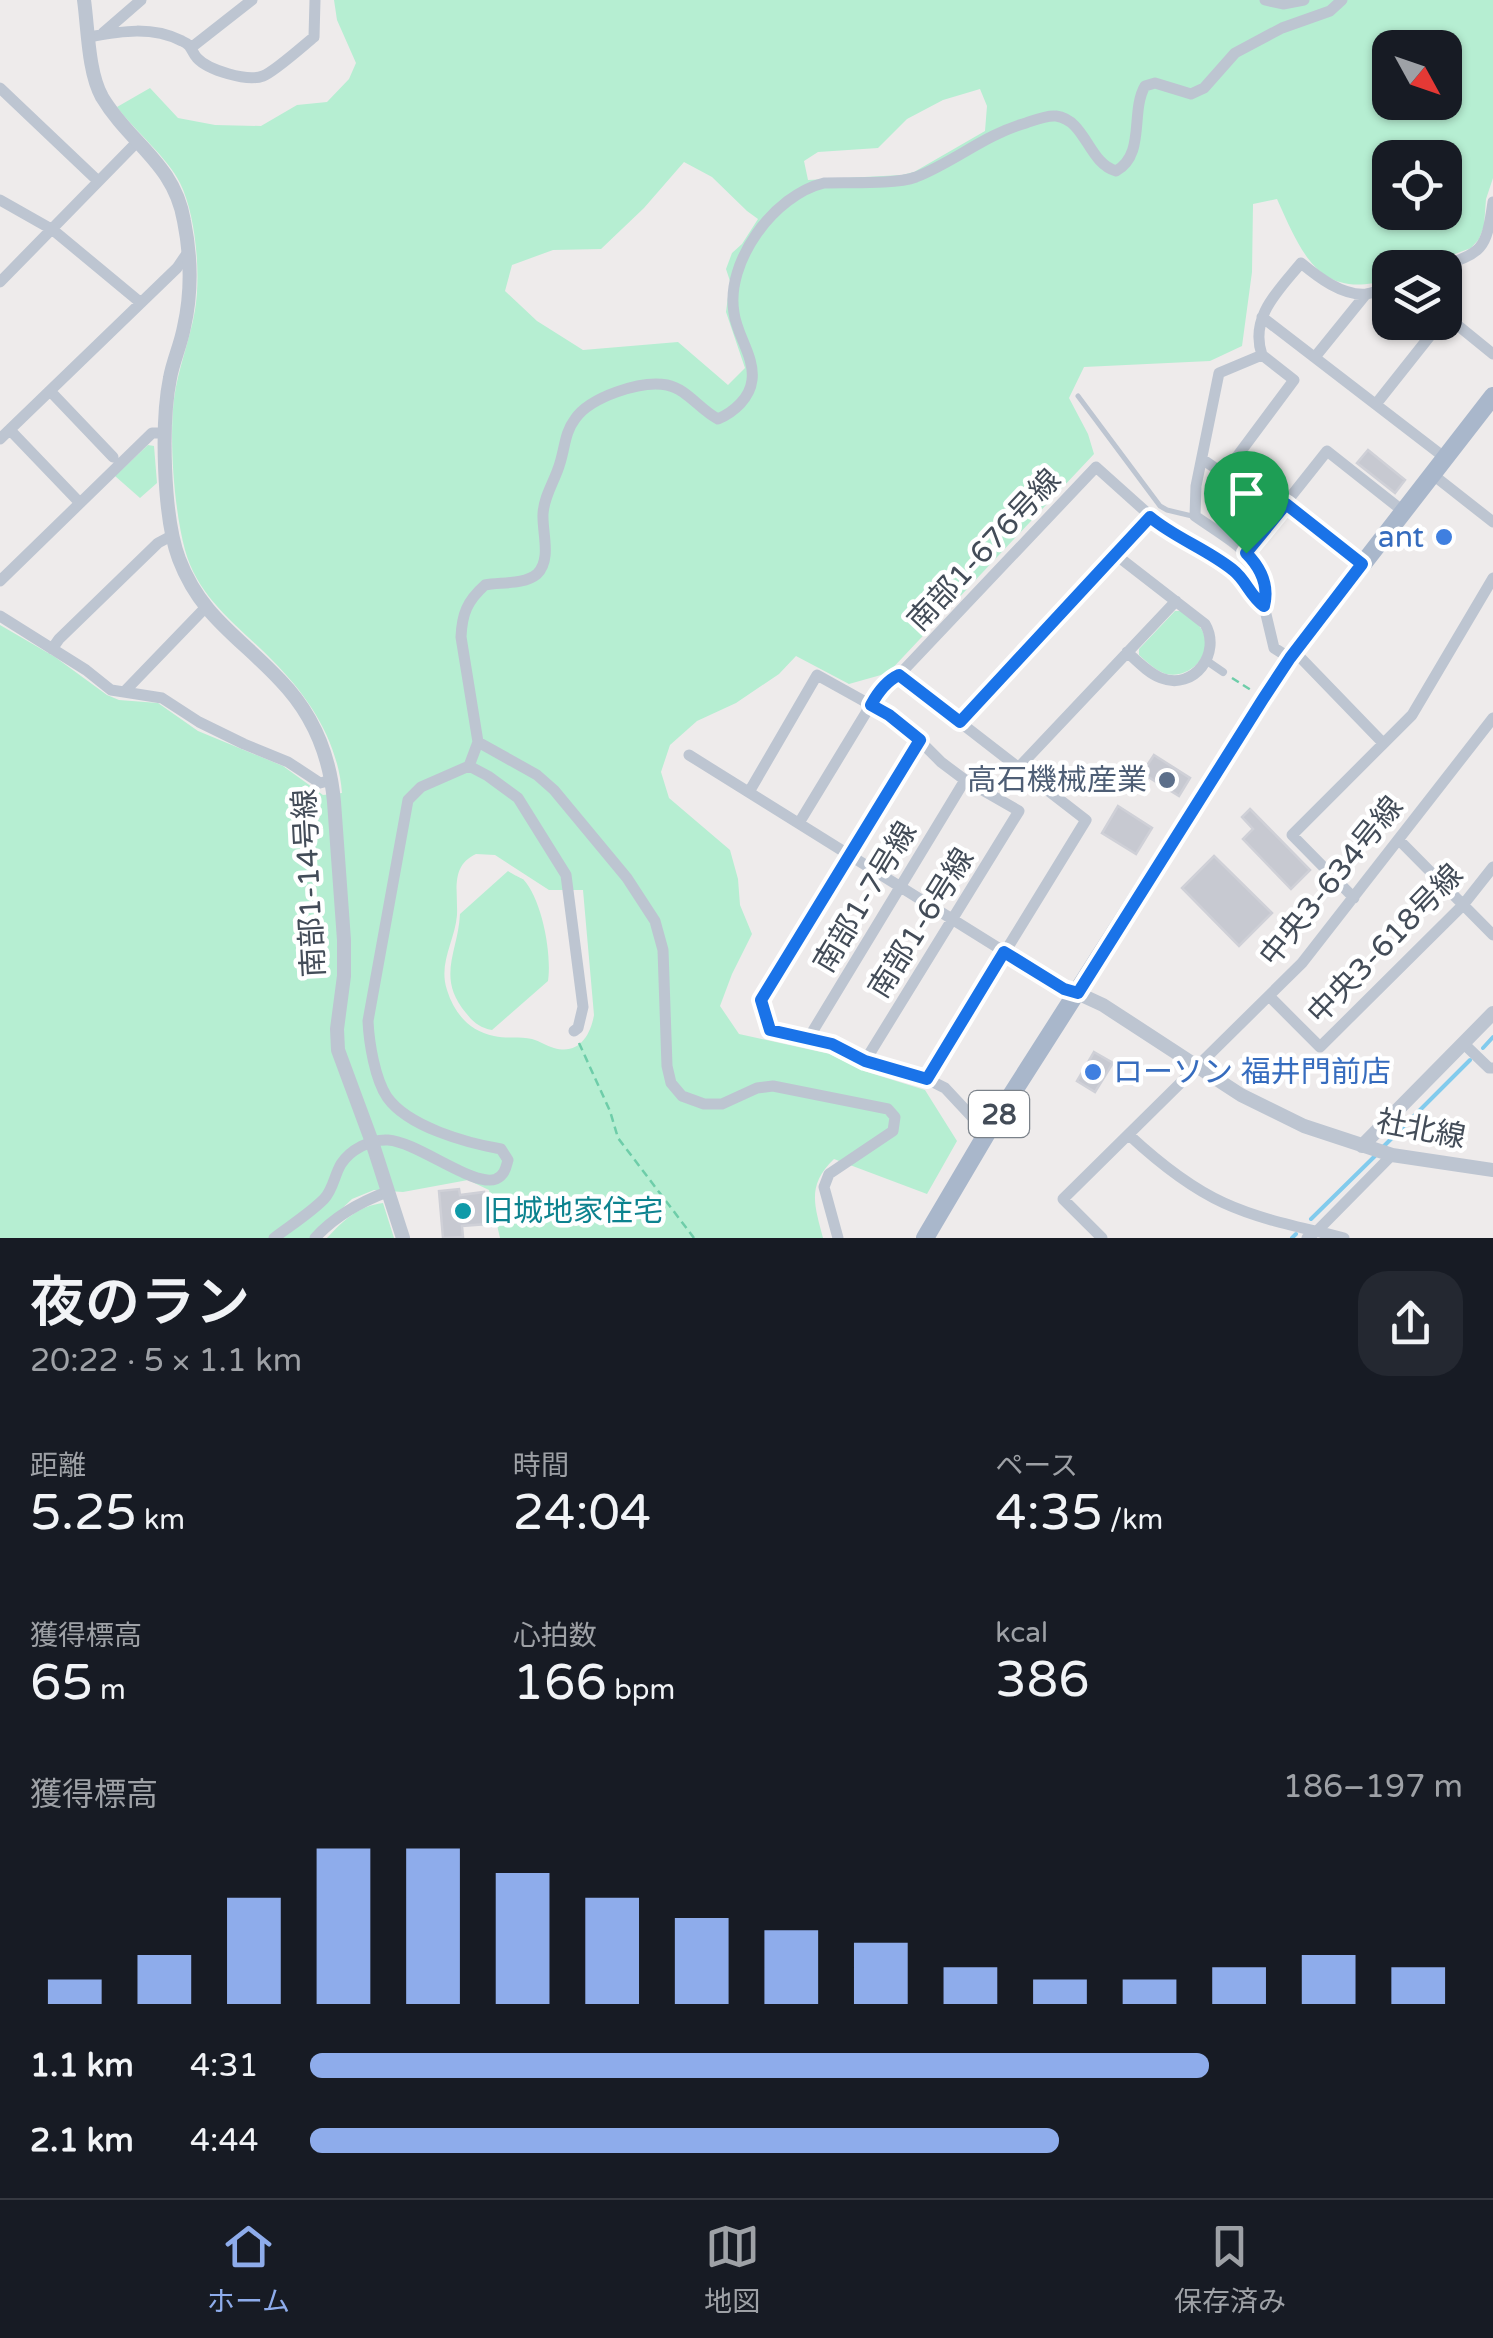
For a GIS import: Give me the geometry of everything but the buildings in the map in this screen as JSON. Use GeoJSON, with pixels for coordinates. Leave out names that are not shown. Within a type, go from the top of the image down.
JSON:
{"type":"FeatureCollection","features":[{"type":"Feature","properties":{"kind":"main road","name":"28"},"geometry":{"type":"LineString","coordinates":[[925,1238],[987,1133],[1293,655],[1493,396]]}},
{"type":"Feature","properties":{"kind":"street","name":"南部1-14号線"},"geometry":{"type":"LineString","coordinates":[[84,0],[95,36],[98,88],[110,110],[164,170],[182,210],[190,297],[170,378],[164,434],[178,556],[205,608],[295,696],[320,741],[332,780],[344,940],[338,1050],[403,1238]]}},
{"type":"Feature","properties":{"kind":"street"},"geometry":{"type":"LineString","coordinates":[[95,36],[141,0]]}},
{"type":"Feature","properties":{"kind":"street"},"geometry":{"type":"LineString","coordinates":[[192,47],[252,0]]}},
{"type":"Feature","properties":{"kind":"street"},"geometry":{"type":"LineString","coordinates":[[95,36],[143,29],[185,42],[196,58],[230,76],[262,77],[314,38],[316,0]]}},
{"type":"Feature","properties":{"kind":"street"},"geometry":{"type":"LineString","coordinates":[[1265,0],[1283,4],[1304,0]]}},
{"type":"Feature","properties":{"kind":"street"},"geometry":{"type":"LineString","coordinates":[[274,1238],[328,1195],[342,1162],[354,1150],[372,1142],[388,1140],[413,1147],[481,1180],[496,1180],[504,1173],[508,1160],[501,1149],[450,1136],[400,1110],[386,1096],[368,1021],[408,800],[421,787],[469,766],[478,742],[461,637],[462,620],[468,604],[484,585],[524,581],[542,569],[547,491],[565,438],[584,408],[609,395],[664,384],[679,389],[718,419],[733,412],[752,385],[752,368],[734,313],[737,273],[756,234],[810,186],[914,178],[994,134],[1059,116],[1075,126],[1105,168],[1116,170],[1127,164],[1134,145],[1138,98],[1145,86],[1155,83],[1191,94],[1204,88],[1235,54],[1282,28],[1330,11],[1342,0]]}},
{"type":"Feature","properties":{"kind":"street"},"geometry":{"type":"LineString","coordinates":[[0,88],[98,181]]}},
{"type":"Feature","properties":{"kind":"street"},"geometry":{"type":"LineString","coordinates":[[0,282],[137,142]]}},
{"type":"Feature","properties":{"kind":"street"},"geometry":{"type":"LineString","coordinates":[[0,200],[53,230],[141,303]]}},
{"type":"Feature","properties":{"kind":"street"},"geometry":{"type":"LineString","coordinates":[[1462,257],[1484,244],[1493,202]]}},
{"type":"Feature","properties":{"kind":"street"},"geometry":{"type":"LineString","coordinates":[[0,439],[177,268],[188,252]]}},
{"type":"Feature","properties":{"kind":"street"},"geometry":{"type":"LineString","coordinates":[[1202,459],[1224,474],[1294,380],[1262,356],[1258,346],[1262,312],[1301,262],[1323,281],[1351,292],[1372,292]]}},
{"type":"Feature","properties":{"kind":"street"},"geometry":{"type":"LineString","coordinates":[[1315,357],[1366,294]]}},
{"type":"Feature","properties":{"kind":"street"},"geometry":{"type":"LineString","coordinates":[[1262,317],[1444,458]]}},
{"type":"Feature","properties":{"kind":"street"},"geometry":{"type":"LineString","coordinates":[[1462,331],[1493,354]]}},
{"type":"Feature","properties":{"kind":"street"},"geometry":{"type":"LineString","coordinates":[[1376,404],[1427,340]]}},
{"type":"Feature","properties":{"kind":"street"},"geometry":{"type":"LineString","coordinates":[[1262,356],[1219,373],[1196,486],[1195,516],[1246,553],[1261,572],[1268,592],[1264,606]]}},
{"type":"Feature","properties":{"kind":"street"},"geometry":{"type":"LineString","coordinates":[[50,392],[113,457]]}},
{"type":"Feature","properties":{"kind":"street"},"geometry":{"type":"LineString","coordinates":[[10,430],[80,503]]}},
{"type":"Feature","properties":{"kind":"street"},"geometry":{"type":"LineString","coordinates":[[0,581],[152,433],[164,434]]}},
{"type":"Feature","properties":{"kind":"street"},"geometry":{"type":"LineString","coordinates":[[1246,553],[1326,451],[1403,511]]}},
{"type":"Feature","properties":{"kind":"street","name":"南部1-676号線"},"geometry":{"type":"LineString","coordinates":[[899,675],[1096,467],[1164,528],[1239,574],[1254,599],[1264,606],[1274,648],[1293,655],[1384,744]]}},
{"type":"Feature","properties":{"kind":"street"},"geometry":{"type":"LineString","coordinates":[[1432,474],[1493,522]]}},
{"type":"Feature","properties":{"kind":"street"},"geometry":{"type":"LineString","coordinates":[[1286,504],[1362,564]]}},
{"type":"Feature","properties":{"kind":"street"},"geometry":{"type":"LineString","coordinates":[[960,722],[1150,517]]}},
{"type":"Feature","properties":{"kind":"street"},"geometry":{"type":"LineString","coordinates":[[52,649],[158,543],[173,535]]}},
{"type":"Feature","properties":{"kind":"street"},"geometry":{"type":"LineString","coordinates":[[1116,555],[1204,624],[1210,633],[1207,661],[1186,679],[1161,678],[1128,652]]}},
{"type":"Feature","properties":{"kind":"street"},"geometry":{"type":"LineString","coordinates":[[1354,898],[1292,834],[1412,715],[1493,578]]}},
{"type":"Feature","properties":{"kind":"street"},"geometry":{"type":"LineString","coordinates":[[1019,767],[1176,601]]}},
{"type":"Feature","properties":{"kind":"street"},"geometry":{"type":"LineString","coordinates":[[124,692],[205,608]]}},
{"type":"Feature","properties":{"kind":"street"},"geometry":{"type":"LineString","coordinates":[[0,616],[111,690],[162,698],[198,722],[288,762],[320,783],[332,780]]}},
{"type":"Feature","properties":{"kind":"street"},"geometry":{"type":"LineString","coordinates":[[1207,661],[1223,672]]}},
{"type":"Feature","properties":{"kind":"street"},"geometry":{"type":"LineString","coordinates":[[749,792],[817,675],[889,715],[965,780]]}},
{"type":"Feature","properties":{"kind":"street"},"geometry":{"type":"LineString","coordinates":[[799,823],[878,693],[899,675],[1086,820],[927,1079]]}},
{"type":"Feature","properties":{"kind":"street","name":"中央3-634号線"},"geometry":{"type":"LineString","coordinates":[[1102,1238],[1063,1199],[1302,963],[1493,718]]}},
{"type":"Feature","properties":{"kind":"street"},"geometry":{"type":"LineString","coordinates":[[920,740],[761,1000],[770,1030],[832,1044],[865,1061],[927,1079],[944,1088],[987,1133]]}},
{"type":"Feature","properties":{"kind":"street"},"geometry":{"type":"LineString","coordinates":[[478,742],[513,760],[554,790],[627,878],[655,921],[663,950],[666,1066],[671,1083],[682,1096],[704,1104],[722,1104],[757,1088],[773,1086],[888,1109],[895,1118],[893,1131],[828,1174],[824,1187],[838,1238]]}},
{"type":"Feature","properties":{"kind":"street"},"geometry":{"type":"LineString","coordinates":[[689,755],[1064,989],[1078,993]]}},
{"type":"Feature","properties":{"kind":"street"},"geometry":{"type":"LineString","coordinates":[[469,766],[518,798],[566,874],[583,1006],[574,1032]]}},
{"type":"Feature","properties":{"kind":"street","name":"南部1-6号線"},"geometry":{"type":"LineString","coordinates":[[865,1061],[1018,811],[965,780]]}},
{"type":"Feature","properties":{"kind":"street","name":"南部1-7号線"},"geometry":{"type":"LineString","coordinates":[[808,1040],[965,780]]}},
{"type":"Feature","properties":{"kind":"street"},"geometry":{"type":"LineString","coordinates":[[1398,840],[1493,935]]}},
{"type":"Feature","properties":{"kind":"street","name":"中央3-618号線"},"geometry":{"type":"LineString","coordinates":[[1269,996],[1320,1048],[1463,905],[1493,867]]}},
{"type":"Feature","properties":{"kind":"street","name":"社北線"},"geometry":{"type":"LineString","coordinates":[[1078,993],[1104,1005],[1241,1094],[1304,1126],[1378,1151],[1493,1170]]}},
{"type":"Feature","properties":{"kind":"street"},"geometry":{"type":"LineString","coordinates":[[1312,1234],[1463,1043],[1493,1013]]}},
{"type":"Feature","properties":{"kind":"street"},"geometry":{"type":"LineString","coordinates":[[1463,1043],[1490,1063]]}},
{"type":"Feature","properties":{"kind":"street"},"geometry":{"type":"LineString","coordinates":[[1128,1135],[1167,1168],[1222,1202],[1312,1234],[1344,1238]]}},
{"type":"Feature","properties":{"kind":"street"},"geometry":{"type":"LineString","coordinates":[[315,1238],[328,1223],[387,1192]]}},
{"type":"Feature","properties":{"kind":"lane"},"geometry":{"type":"LineString","coordinates":[[1078,396],[1160,506],[1184,516],[1195,516]]}},
{"type":"Feature","properties":{"kind":"path"},"geometry":{"type":"LineString","coordinates":[[1223,672],[1254,692]]}},
{"type":"Feature","properties":{"kind":"path"},"geometry":{"type":"LineString","coordinates":[[574,1032],[618,1138],[694,1238]]}},
{"type":"Feature","properties":{"kind":"green space"},"geometry":{"type":"Polygon","coordinates":[[[334,0],[1493,0],[1493,178],[1486,199],[1484,226],[1471,248],[1462,251],[1372,250],[1372,283],[1346,284],[1316,268],[1295,238],[1277,199],[1253,204],[1252,272],[1242,346],[1210,361],[1084,367],[1069,398],[1094,454],[888,673],[849,684],[796,656],[779,674],[736,703],[697,721],[670,745],[661,772],[669,798],[730,850],[740,905],[752,934],[720,1006],[739,1034],[830,1054],[864,1071],[925,1090],[957,1141],[927,1194],[834,1159],[816,1186],[823,1238],[500,1238],[489,1190],[468,1180],[403,1192],[374,1190],[352,1199],[311,1238],[0,1238],[0,625],[55,657],[107,695],[119,700],[158,703],[198,731],[283,766],[323,795],[342,793],[335,756],[310,705],[210,598],[185,550],[175,495],[172,434],[176,388],[197,296],[193,228],[175,174],[117,107],[150,88],[178,118],[215,125],[261,126],[297,105],[327,102],[349,79],[356,63],[337,20],[334,0]],[[980,89],[943,100],[907,119],[878,148],[818,152],[804,161],[808,180],[914,172],[985,131],[987,106],[980,89]],[[684,162],[601,249],[553,250],[512,265],[505,291],[537,321],[583,350],[678,342],[728,385],[745,368],[726,312],[730,281],[726,269],[732,253],[758,219],[712,177],[684,162]],[[476,854],[468,859],[457,880],[456,925],[444,971],[454,1006],[464,1020],[485,1034],[532,1039],[562,1049],[576,1046],[586,1037],[594,1015],[583,890],[549,890],[495,855],[476,854]]]}},
{"type":"Feature","properties":{"kind":"green space"},"geometry":{"type":"Polygon","coordinates":[[[148,445],[154,446],[157,483],[140,498],[115,476],[148,445]]]}},
{"type":"Feature","properties":{"kind":"green space"},"geometry":{"type":"Polygon","coordinates":[[[1175,611],[1181,611],[1198,625],[1206,645],[1193,668],[1176,675],[1159,671],[1139,655],[1139,649],[1175,611]]]}},
{"type":"Feature","properties":{"kind":"green space"},"geometry":{"type":"Polygon","coordinates":[[[508,871],[530,888],[540,913],[547,942],[548,981],[492,1030],[474,1022],[457,1000],[451,965],[460,914],[508,871]]]}},
{"type":"Feature","properties":{"kind":"green space"},"geometry":{"type":"Polygon","coordinates":[[[383,1203],[394,1238],[327,1238],[352,1215],[383,1203]]]}},
{"type":"Feature","properties":{"kind":"waterway"},"geometry":{"type":"LineString","coordinates":[[1483,1048],[1493,1037]]}},
{"type":"Feature","properties":{"kind":"waterway"},"geometry":{"type":"LineString","coordinates":[[1381,1149],[1470,1060]]}},
{"type":"Feature","properties":{"kind":"waterway"},"geometry":{"type":"LineString","coordinates":[[1311,1219],[1375,1156]]}},
{"type":"Feature","properties":{"kind":"waterway"},"geometry":{"type":"LineString","coordinates":[[1292,1238],[1296,1234]]}},
{"type":"Feature","properties":{"kind":"place","name":"ant"},"geometry":{"type":"Point","coordinates":[1444,537]}},
{"type":"Feature","properties":{"kind":"place","name":"高石機械産業"},"geometry":{"type":"Point","coordinates":[1167,780]}},
{"type":"Feature","properties":{"kind":"place","name":"ローソン 福井門前店"},"geometry":{"type":"Point","coordinates":[1093,1072]}},
{"type":"Feature","properties":{"kind":"place","name":"旧城地家住宅"},"geometry":{"type":"Point","coordinates":[463,1211]}},
{"type":"Feature","properties":{"kind":"route"},"geometry":{"type":"LineString","coordinates":[[1286,504],[1362,564],[1290,658],[1078,993],[1064,989],[1004,952],[927,1079],[865,1061],[832,1044],[770,1030],[761,1000],[920,740],[871,705],[878,693],[899,675],[960,722],[1150,517],[1239,574],[1254,599],[1264,606],[1268,592],[1261,572],[1246,553],[1286,504]]}}]}
